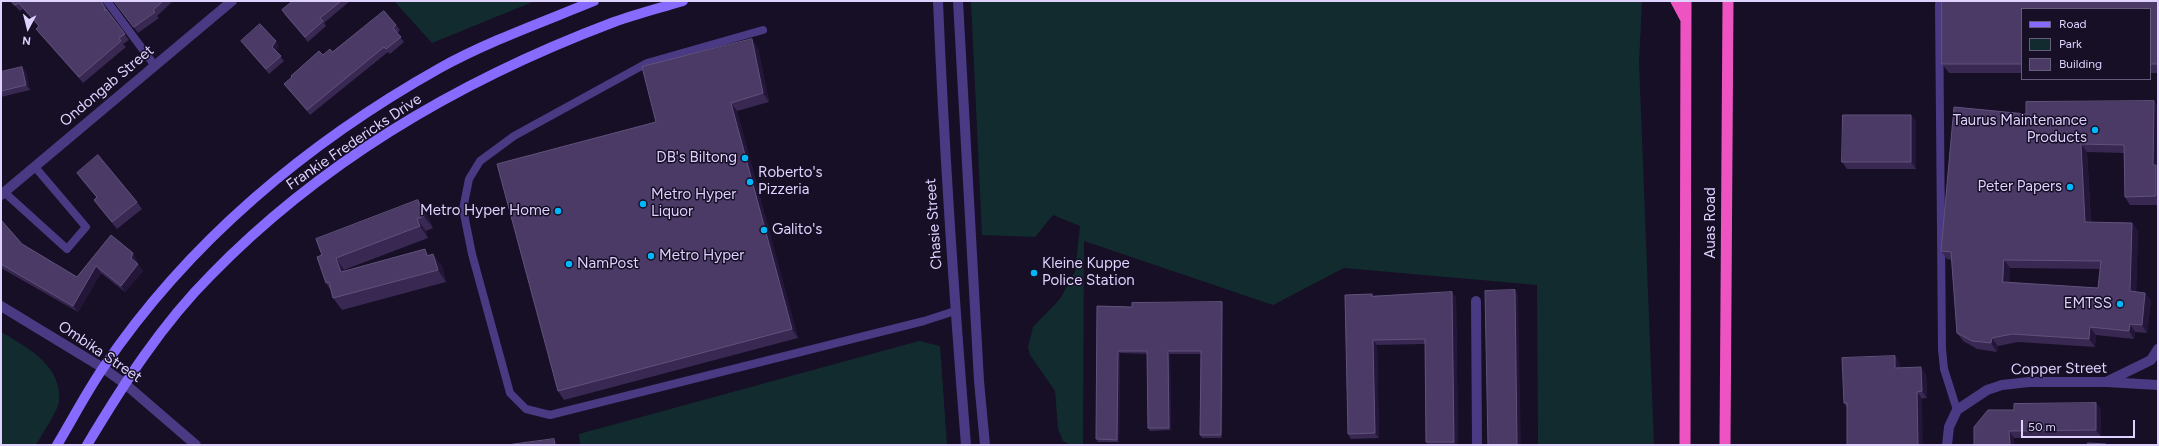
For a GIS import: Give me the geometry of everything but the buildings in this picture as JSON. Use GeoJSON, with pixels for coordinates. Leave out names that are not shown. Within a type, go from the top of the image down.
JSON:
{"type":"FeatureCollection","features":[{"type":"Feature","properties":{"kind":"highway"},"geometry":{"type":"LineString","coordinates":[[1676,1],[1686,20]]}},
{"type":"Feature","properties":{"kind":"highway","name":"Auas Road"},"geometry":{"type":"LineString","coordinates":[[1686,1],[1686,445]]}},
{"type":"Feature","properties":{"kind":"highway","name":"Auas Road"},"geometry":{"type":"LineString","coordinates":[[1725,445],[1728,1]]}},
{"type":"Feature","properties":{"kind":"highway"},"geometry":{"type":"LineString","coordinates":[[1728,15],[1735,1]]}},
{"type":"Feature","properties":{"kind":"main road","name":"Frankie Fredericks Drive"},"geometry":{"type":"LineString","coordinates":[[57,445],[103,368],[154,301],[202,247],[256,195],[310,152],[367,113],[441,68],[511,35],[594,1]]}},
{"type":"Feature","properties":{"kind":"main road","name":"Frankie Fredericks Drive"},"geometry":{"type":"LineString","coordinates":[[87,445],[124,383],[171,320],[210,276],[271,217],[334,169],[390,132],[471,84],[538,53],[615,22],[683,1]]}},
{"type":"Feature","properties":{"kind":"street","name":"Ondongab Street"},"geometry":{"type":"LineString","coordinates":[[2,193],[232,1]]}},
{"type":"Feature","properties":{"kind":"street","name":"Chasie Street"},"geometry":{"type":"LineString","coordinates":[[938,1],[943,136],[966,445]]}},
{"type":"Feature","properties":{"kind":"street"},"geometry":{"type":"LineString","coordinates":[[958,1],[978,374],[985,445]]}},
{"type":"Feature","properties":{"kind":"street"},"geometry":{"type":"LineString","coordinates":[[1476,301],[1477,445]]}},
{"type":"Feature","properties":{"kind":"street","name":"Ombika Street"},"geometry":{"type":"LineString","coordinates":[[1,306],[103,368],[124,383],[196,445]]}},
{"type":"Feature","properties":{"kind":"street"},"geometry":{"type":"LineString","coordinates":[[2106,382],[2151,360],[2158,349]]}},
{"type":"Feature","properties":{"kind":"street","name":"Copper Street"},"geometry":{"type":"LineString","coordinates":[[1957,410],[1987,390],[2002,385],[2029,382],[2106,382],[2158,386]]}},
{"type":"Feature","properties":{"kind":"street"},"geometry":{"type":"LineString","coordinates":[[1947,445],[1949,427],[1957,410]]}},
{"type":"Feature","properties":{"kind":"lane"},"geometry":{"type":"LineString","coordinates":[[107,1],[155,66]]}},
{"type":"Feature","properties":{"kind":"lane"},"geometry":{"type":"LineString","coordinates":[[1939,4],[1942,349],[1944,369],[1957,410]]}},
{"type":"Feature","properties":{"kind":"lane"},"geometry":{"type":"LineString","coordinates":[[763,30],[646,63],[514,136],[480,161],[469,179],[463,209],[472,254],[510,393],[526,409],[550,415],[924,321],[955,311]]}},
{"type":"Feature","properties":{"kind":"lane"},"geometry":{"type":"LineString","coordinates":[[2,193],[67,248],[86,227],[34,167]]}},
{"type":"Feature","properties":{"kind":"green space"},"geometry":{"type":"Polygon","coordinates":[[[394,1],[535,1],[432,43],[394,1]]]}},
{"type":"Feature","properties":{"kind":"green space"},"geometry":{"type":"Polygon","coordinates":[[[971,1],[1642,1],[1639,62],[1654,445],[1538,445],[1537,285],[1344,268],[1273,305],[1084,241],[1083,445],[1070,445],[1063,441],[1058,429],[1055,391],[1030,355],[1028,347],[1033,327],[1060,299],[1075,272],[1080,226],[1053,215],[1035,237],[982,235],[971,1]]]}},
{"type":"Feature","properties":{"kind":"green space"},"geometry":{"type":"Polygon","coordinates":[[[1,332],[22,344],[41,359],[55,378],[59,389],[58,406],[36,445],[1,445],[1,332]]]}},
{"type":"Feature","properties":{"kind":"green space"},"geometry":{"type":"Polygon","coordinates":[[[919,341],[940,346],[947,445],[580,445],[579,434],[919,341]]]}},
{"type":"Feature","properties":{"kind":"place","name":"Taurus Maintenance Products"},"geometry":{"type":"Point","coordinates":[2095,130]}},
{"type":"Feature","properties":{"kind":"place","name":"DB's Biltong"},"geometry":{"type":"Point","coordinates":[745,158]}},
{"type":"Feature","properties":{"kind":"place","name":"Roberto's Pizzeria"},"geometry":{"type":"Point","coordinates":[750,182]}},
{"type":"Feature","properties":{"kind":"place","name":"Peter Papers"},"geometry":{"type":"Point","coordinates":[2070,187]}},
{"type":"Feature","properties":{"kind":"place","name":"Metro Hyper Liquor"},"geometry":{"type":"Point","coordinates":[643,204]}},
{"type":"Feature","properties":{"kind":"place","name":"Metro Hyper Home"},"geometry":{"type":"Point","coordinates":[558,211]}},
{"type":"Feature","properties":{"kind":"place","name":"Galito's"},"geometry":{"type":"Point","coordinates":[764,230]}},
{"type":"Feature","properties":{"kind":"place","name":"Metro Hyper"},"geometry":{"type":"Point","coordinates":[651,256]}},
{"type":"Feature","properties":{"kind":"place","name":"NamPost"},"geometry":{"type":"Point","coordinates":[569,264]}},
{"type":"Feature","properties":{"kind":"place","name":"Kleine Kuppe Police Station"},"geometry":{"type":"Point","coordinates":[1034,273]}},
{"type":"Feature","properties":{"kind":"place","name":"EMTSS"},"geometry":{"type":"Point","coordinates":[2120,304]}}]}
